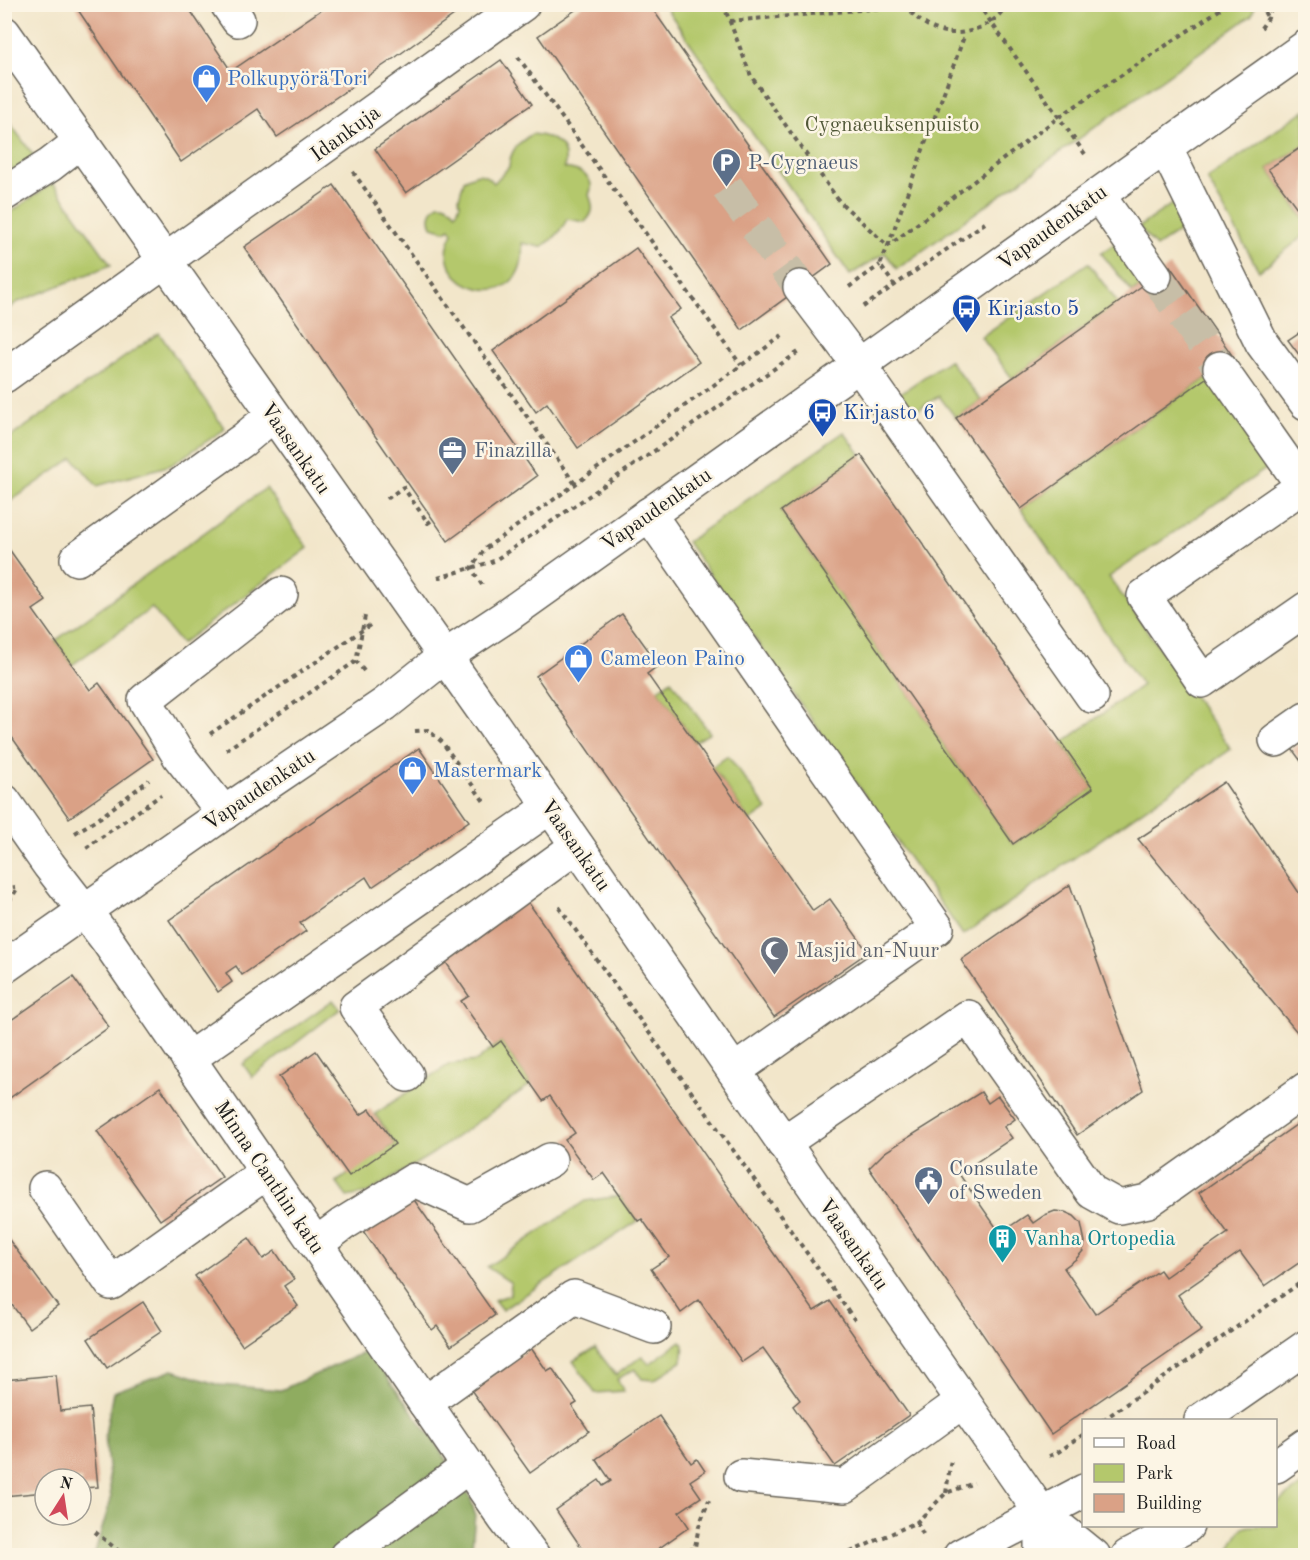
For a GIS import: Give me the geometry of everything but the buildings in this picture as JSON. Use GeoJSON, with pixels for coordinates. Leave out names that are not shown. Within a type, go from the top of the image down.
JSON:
{"type":"FeatureCollection","features":[{"type":"Feature","properties":{"kind":"street","name":"Idankuja"},"geometry":{"type":"LineString","coordinates":[[4,376],[523,4]]}},
{"type":"Feature","properties":{"kind":"street","name":"Vaasankatu"},"geometry":{"type":"LineString","coordinates":[[4,33],[550,807],[1041,1513],[1095,1556]]}},
{"type":"Feature","properties":{"kind":"street","name":"Vapaudenkatu"},"geometry":{"type":"LineString","coordinates":[[4,967],[83,910],[385,704],[444,657],[505,617],[1305,48]]}},
{"type":"Feature","properties":{"kind":"street"},"geometry":{"type":"LineString","coordinates":[[4,194],[50,165],[81,141]]}},
{"type":"Feature","properties":{"kind":"street"},"geometry":{"type":"LineString","coordinates":[[1165,147],[1262,343],[1305,403]]}},
{"type":"Feature","properties":{"kind":"street"},"geometry":{"type":"LineString","coordinates":[[1098,195],[1155,276]]}},
{"type":"Feature","properties":{"kind":"street"},"geometry":{"type":"LineString","coordinates":[[816,309],[859,365],[1092,696]]}},
{"type":"Feature","properties":{"kind":"street"},"geometry":{"type":"LineString","coordinates":[[1220,368],[1304,488],[1144,596],[1202,681],[1305,609]]}},
{"type":"Feature","properties":{"kind":"street"},"geometry":{"type":"LineString","coordinates":[[77,559],[243,440],[273,415]]}},
{"type":"Feature","properties":{"kind":"street"},"geometry":{"type":"LineString","coordinates":[[649,514],[937,928],[734,1071]]}},
{"type":"Feature","properties":{"kind":"street"},"geometry":{"type":"LineString","coordinates":[[224,813],[179,756],[145,700],[281,594]]}},
{"type":"Feature","properties":{"kind":"street"},"geometry":{"type":"LineString","coordinates":[[1276,740],[1305,719]]}},
{"type":"Feature","properties":{"kind":"street","name":"Minna Canthin katu"},"geometry":{"type":"LineString","coordinates":[[4,801],[189,1059],[533,1556]]}},
{"type":"Feature","properties":{"kind":"street"},"geometry":{"type":"LineString","coordinates":[[189,1059],[550,807]]}},
{"type":"Feature","properties":{"kind":"street"},"geometry":{"type":"LineString","coordinates":[[407,1075],[356,1007],[577,846]]}},
{"type":"Feature","properties":{"kind":"street"},"geometry":{"type":"LineString","coordinates":[[783,1143],[968,1017],[1092,1192],[1119,1206],[1148,1201],[1305,1089]]}},
{"type":"Feature","properties":{"kind":"street"},"geometry":{"type":"LineString","coordinates":[[316,1244],[343,1224],[414,1180],[470,1205],[550,1160]]}},
{"type":"Feature","properties":{"kind":"street"},"geometry":{"type":"LineString","coordinates":[[45,1188],[111,1283],[267,1172]]}},
{"type":"Feature","properties":{"kind":"street"},"geometry":{"type":"LineString","coordinates":[[425,1403],[574,1297],[654,1328]]}},
{"type":"Feature","properties":{"kind":"street"},"geometry":{"type":"LineString","coordinates":[[1202,1419],[1305,1347]]}},
{"type":"Feature","properties":{"kind":"street"},"geometry":{"type":"LineString","coordinates":[[741,1476],[845,1486],[963,1401]]}},
{"type":"Feature","properties":{"kind":"street"},"geometry":{"type":"LineString","coordinates":[[1277,1465],[1305,1445]]}},
{"type":"Feature","properties":{"kind":"street"},"geometry":{"type":"LineString","coordinates":[[346,1556],[469,1466]]}},
{"type":"Feature","properties":{"kind":"street"},"geometry":{"type":"LineString","coordinates":[[960,1556],[1082,1492]]}},
{"type":"Feature","properties":{"kind":"street"},"geometry":{"type":"LineString","coordinates":[[1041,1513],[1041,1556]]}},
{"type":"Feature","properties":{"kind":"street"},"geometry":{"type":"LineString","coordinates":[[1128,1556],[1185,1527]]}},
{"type":"Feature","properties":{"kind":"path"},"geometry":{"type":"LineString","coordinates":[[723,4],[751,76],[839,201],[888,246]]}},
{"type":"Feature","properties":{"kind":"path"},"geometry":{"type":"LineString","coordinates":[[942,4],[959,7],[968,4]]}},
{"type":"Feature","properties":{"kind":"path"},"geometry":{"type":"LineString","coordinates":[[978,4],[1084,154]]}},
{"type":"Feature","properties":{"kind":"path"},"geometry":{"type":"LineString","coordinates":[[730,21],[907,5],[917,18],[933,29],[964,34],[990,24],[1004,10],[1006,4]]}},
{"type":"Feature","properties":{"kind":"path"},"geometry":{"type":"LineString","coordinates":[[888,246],[1059,117],[1228,4]]}},
{"type":"Feature","properties":{"kind":"path"},"geometry":{"type":"LineString","coordinates":[[1260,4],[1268,18]]}},
{"type":"Feature","properties":{"kind":"path"},"geometry":{"type":"LineString","coordinates":[[495,25],[741,365]]}},
{"type":"Feature","properties":{"kind":"path"},"geometry":{"type":"LineString","coordinates":[[471,568],[486,548],[880,265],[964,34]]}},
{"type":"Feature","properties":{"kind":"path"},"geometry":{"type":"LineString","coordinates":[[332,142],[576,484]]}},
{"type":"Feature","properties":{"kind":"path"},"geometry":{"type":"LineString","coordinates":[[69,837],[101,817],[179,756],[441,576],[494,561],[816,309],[895,286],[880,265]]}},
{"type":"Feature","properties":{"kind":"path"},"geometry":{"type":"LineString","coordinates":[[387,499],[403,487],[428,523],[432,520]]}},
{"type":"Feature","properties":{"kind":"path"},"geometry":{"type":"LineString","coordinates":[[471,568],[486,590]]}},
{"type":"Feature","properties":{"kind":"path"},"geometry":{"type":"LineString","coordinates":[[359,606],[365,615],[356,661],[385,704],[408,732],[428,730],[442,742],[509,836]]}},
{"type":"Feature","properties":{"kind":"path"},"geometry":{"type":"LineString","coordinates":[[537,876],[862,1330]]}},
{"type":"Feature","properties":{"kind":"path"},"geometry":{"type":"LineString","coordinates":[[4,889],[19,886],[4,909]]}},
{"type":"Feature","properties":{"kind":"path"},"geometry":{"type":"LineString","coordinates":[[1104,1419],[1305,1280]]}},
{"type":"Feature","properties":{"kind":"path"},"geometry":{"type":"LineString","coordinates":[[930,1425],[952,1455],[946,1494]]}},
{"type":"Feature","properties":{"kind":"path"},"geometry":{"type":"LineString","coordinates":[[1057,1453],[1082,1435]]}},
{"type":"Feature","properties":{"kind":"path"},"geometry":{"type":"LineString","coordinates":[[681,1556],[695,1547],[708,1500],[741,1476]]}},
{"type":"Feature","properties":{"kind":"path"},"geometry":{"type":"LineString","coordinates":[[842,1556],[917,1522]]}},
{"type":"Feature","properties":{"kind":"path"},"geometry":{"type":"LineString","coordinates":[[95,1532],[125,1556]]}},
{"type":"Feature","properties":{"kind":"green space","name":"Cygnaeuksenpuisto"},"geometry":{"type":"Polygon","coordinates":[[[664,5],[1255,5],[1252,15],[897,269],[885,253],[850,275],[664,5]]]}},
{"type":"Feature","properties":{"kind":"green space"},"geometry":{"type":"Polygon","coordinates":[[[1305,110],[1305,144],[1268,169],[1305,220],[1305,235],[1259,271],[1207,179],[1305,110]]]}},
{"type":"Feature","properties":{"kind":"green space"},"geometry":{"type":"Polygon","coordinates":[[[4,115],[34,156],[13,171],[5,158],[4,115]]]}},
{"type":"Feature","properties":{"kind":"green space"},"geometry":{"type":"Polygon","coordinates":[[[532,134],[547,137],[558,143],[564,153],[564,168],[581,173],[589,179],[592,213],[585,222],[567,219],[557,235],[541,247],[522,243],[520,267],[510,282],[495,289],[478,288],[463,281],[452,269],[447,253],[453,233],[450,228],[445,231],[432,227],[430,214],[438,204],[448,206],[456,213],[464,180],[480,174],[494,183],[509,167],[511,156],[516,148],[532,134]]]}},
{"type":"Feature","properties":{"kind":"green space"},"geometry":{"type":"Polygon","coordinates":[[[53,183],[111,265],[16,303],[5,312],[5,216],[53,183]]]}},
{"type":"Feature","properties":{"kind":"green space"},"geometry":{"type":"Polygon","coordinates":[[[1179,199],[1188,225],[1156,247],[1139,227],[1179,199]]]}},
{"type":"Feature","properties":{"kind":"green space"},"geometry":{"type":"Polygon","coordinates":[[[1117,242],[1146,283],[1132,292],[1101,253],[1117,242]]]}},
{"type":"Feature","properties":{"kind":"green space"},"geometry":{"type":"Polygon","coordinates":[[[1088,263],[1118,303],[1012,378],[981,337],[1088,263]]]}},
{"type":"Feature","properties":{"kind":"green space"},"geometry":{"type":"Polygon","coordinates":[[[159,333],[225,429],[171,465],[97,486],[73,458],[5,505],[5,441],[159,333]]]}},
{"type":"Feature","properties":{"kind":"green space"},"geometry":{"type":"Polygon","coordinates":[[[949,360],[981,400],[956,418],[939,396],[908,416],[895,397],[949,360]]]}},
{"type":"Feature","properties":{"kind":"green space"},"geometry":{"type":"Polygon","coordinates":[[[1208,377],[1273,464],[1109,577],[1231,749],[963,935],[687,542],[844,432],[861,455],[781,511],[1013,844],[1093,788],[1062,743],[1142,685],[1021,509],[1208,377]]]}},
{"type":"Feature","properties":{"kind":"green space"},"geometry":{"type":"Polygon","coordinates":[[[266,488],[308,548],[181,644],[152,608],[72,665],[55,641],[266,488]]]}},
{"type":"Feature","properties":{"kind":"green space"},"geometry":{"type":"Polygon","coordinates":[[[671,680],[710,733],[695,742],[658,690],[671,680]]]}},
{"type":"Feature","properties":{"kind":"green space"},"geometry":{"type":"Polygon","coordinates":[[[728,756],[767,809],[750,821],[712,767],[728,756]]]}},
{"type":"Feature","properties":{"kind":"green space"},"geometry":{"type":"Polygon","coordinates":[[[333,1000],[340,1009],[252,1077],[243,1064],[333,1000]]]}},
{"type":"Feature","properties":{"kind":"green space"},"geometry":{"type":"Polygon","coordinates":[[[501,1041],[531,1084],[432,1154],[368,1193],[347,1197],[336,1182],[395,1144],[375,1114],[450,1064],[477,1061],[501,1041]]]}},
{"type":"Feature","properties":{"kind":"green space"},"geometry":{"type":"Polygon","coordinates":[[[620,1196],[638,1221],[502,1310],[494,1300],[510,1295],[511,1283],[487,1267],[585,1201],[620,1196]]]}},
{"type":"Feature","properties":{"kind":"green space"},"geometry":{"type":"Polygon","coordinates":[[[681,1341],[684,1345],[682,1361],[654,1380],[642,1379],[635,1369],[617,1379],[624,1391],[595,1393],[573,1361],[595,1348],[616,1375],[642,1356],[649,1364],[681,1341]]]}},
{"type":"Feature","properties":{"kind":"green space"},"geometry":{"type":"Polygon","coordinates":[[[367,1351],[430,1435],[470,1496],[475,1514],[472,1547],[461,1555],[89,1556],[95,1552],[111,1499],[105,1435],[113,1392],[173,1370],[219,1385],[281,1390],[367,1351]]]}},
{"type":"Feature","properties":{"kind":"green space"},"geometry":{"type":"Polygon","coordinates":[[[1305,1483],[1305,1555],[1227,1555],[1236,1536],[1244,1528],[1277,1527],[1277,1503],[1305,1483]]]}},
{"type":"Feature","properties":{"kind":"tunnel"},"geometry":{"type":"LineString","coordinates":[[727,187],[800,287]]}},
{"type":"Feature","properties":{"kind":"tunnel"},"geometry":{"type":"LineString","coordinates":[[1155,276],[1220,368]]}},
{"type":"Feature","properties":{"kind":"place","name":"PolkupyöräTori"},"geometry":{"type":"Point","coordinates":[206,104]}},
{"type":"Feature","properties":{"kind":"place","name":"P-Cygnaeus"},"geometry":{"type":"Point","coordinates":[727,188]}},
{"type":"Feature","properties":{"kind":"place","name":"Kirjasto 5"},"geometry":{"type":"Point","coordinates":[966,334]}},
{"type":"Feature","properties":{"kind":"place","name":"Kirjasto 6"},"geometry":{"type":"Point","coordinates":[822,438]}},
{"type":"Feature","properties":{"kind":"place","name":"Finazilla"},"geometry":{"type":"Point","coordinates":[453,476]}},
{"type":"Feature","properties":{"kind":"place","name":"Cameleon Paino"},"geometry":{"type":"Point","coordinates":[579,684]}},
{"type":"Feature","properties":{"kind":"place","name":"Mastermark"},"geometry":{"type":"Point","coordinates":[412,796]}},
{"type":"Feature","properties":{"kind":"place","name":"Masjid an-Nuur"},"geometry":{"type":"Point","coordinates":[775,976]}},
{"type":"Feature","properties":{"kind":"place","name":"Consulate of Sweden"},"geometry":{"type":"Point","coordinates":[928,1206]}},
{"type":"Feature","properties":{"kind":"place","name":"Vanha Ortopedia"},"geometry":{"type":"Point","coordinates":[1002,1264]}}]}
